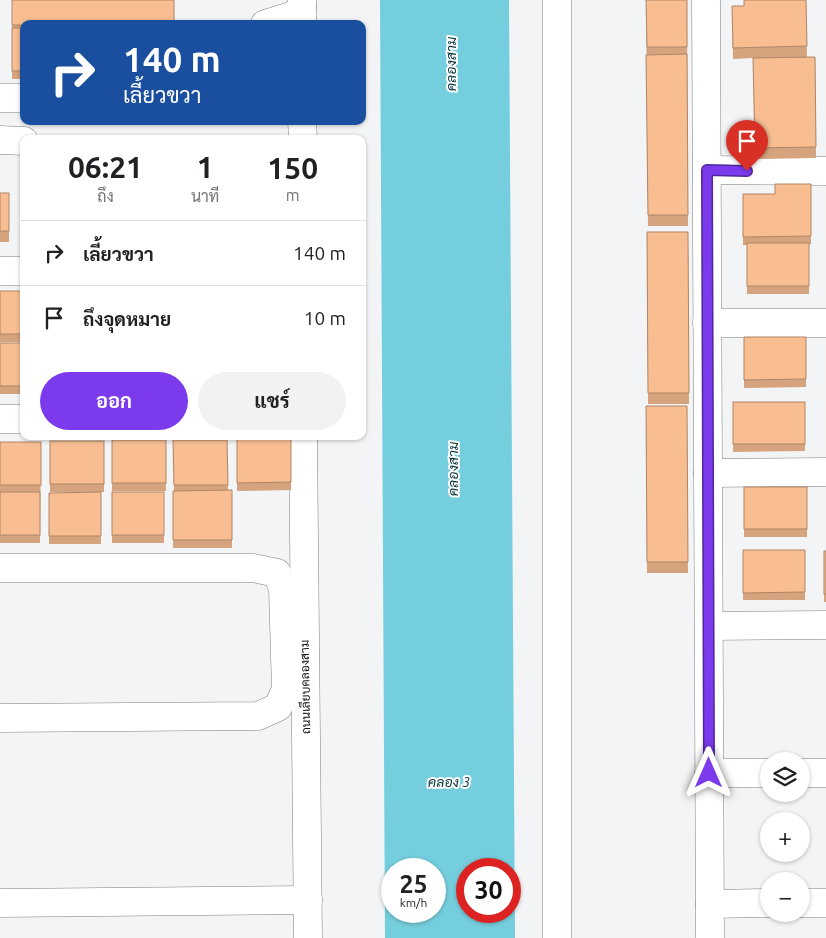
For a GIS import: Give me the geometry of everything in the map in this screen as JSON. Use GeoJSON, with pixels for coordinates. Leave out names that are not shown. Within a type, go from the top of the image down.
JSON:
{"type":"FeatureCollection","features":[{"type":"Feature","properties":{"kind":"street"},"geometry":{"type":"LineString","coordinates":[[557,0],[557,938]]}},
{"type":"Feature","properties":{"kind":"street"},"geometry":{"type":"LineString","coordinates":[[706,0],[710,938]]}},
{"type":"Feature","properties":{"kind":"street"},"geometry":{"type":"LineString","coordinates":[[278,20],[302,10]]}},
{"type":"Feature","properties":{"kind":"street"},"geometry":{"type":"LineString","coordinates":[[0,98],[20,98]]}},
{"type":"Feature","properties":{"kind":"street"},"geometry":{"type":"LineString","coordinates":[[0,140],[20,141]]}},
{"type":"Feature","properties":{"kind":"street"},"geometry":{"type":"LineString","coordinates":[[707,170],[826,171]]}},
{"type":"Feature","properties":{"kind":"street"},"geometry":{"type":"LineString","coordinates":[[0,271],[20,271]]}},
{"type":"Feature","properties":{"kind":"street"},"geometry":{"type":"LineString","coordinates":[[708,323],[826,323]]}},
{"type":"Feature","properties":{"kind":"street"},"geometry":{"type":"LineString","coordinates":[[0,419],[20,418]]}},
{"type":"Feature","properties":{"kind":"street","name":"ถนนเลียบคลองสาม"},"geometry":{"type":"LineString","coordinates":[[303,440],[308,938]]}},
{"type":"Feature","properties":{"kind":"street"},"geometry":{"type":"LineString","coordinates":[[708,473],[826,472]]}},
{"type":"Feature","properties":{"kind":"street"},"geometry":{"type":"LineString","coordinates":[[0,568],[253,568],[276,573],[283,589],[286,689],[278,707],[258,716],[0,718]]}},
{"type":"Feature","properties":{"kind":"street"},"geometry":{"type":"LineString","coordinates":[[709,626],[826,625]]}},
{"type":"Feature","properties":{"kind":"street"},"geometry":{"type":"LineString","coordinates":[[709,773],[760,773]]}},
{"type":"Feature","properties":{"kind":"street"},"geometry":{"type":"LineString","coordinates":[[810,773],[826,773]]}},
{"type":"Feature","properties":{"kind":"street"},"geometry":{"type":"LineString","coordinates":[[0,903],[308,900]]}},
{"type":"Feature","properties":{"kind":"street"},"geometry":{"type":"LineString","coordinates":[[710,904],[760,903]]}},
{"type":"Feature","properties":{"kind":"street"},"geometry":{"type":"LineString","coordinates":[[810,903],[826,903]]}},
{"type":"Feature","properties":{"kind":"water","name":"คลอง 3"},"geometry":{"type":"Polygon","coordinates":[[[380,0],[509,0],[514,858],[456,858],[456,923],[515,923],[515,938],[385,938],[385,923],[446,923],[446,858],[385,858],[380,0]]]}},
{"type":"Feature","properties":{"kind":"building"},"geometry":{"type":"Polygon","coordinates":[[[12,0],[174,0],[174,20],[20,20],[20,25],[12,25],[12,0]]]}},
{"type":"Feature","properties":{"kind":"building"},"geometry":{"type":"Polygon","coordinates":[[[646,0],[687,0],[687,47],[647,47],[646,0]]]}},
{"type":"Feature","properties":{"kind":"building"},"geometry":{"type":"Polygon","coordinates":[[[744,0],[806,0],[807,46],[733,48],[732,6],[744,6],[744,0]]]}},
{"type":"Feature","properties":{"kind":"building"},"geometry":{"type":"Polygon","coordinates":[[[12,28],[20,28],[20,71],[12,71],[12,28]]]}},
{"type":"Feature","properties":{"kind":"building"},"geometry":{"type":"Polygon","coordinates":[[[687,54],[688,215],[648,215],[646,55],[687,54]]]}},
{"type":"Feature","properties":{"kind":"building"},"geometry":{"type":"Polygon","coordinates":[[[815,57],[816,147],[755,148],[753,58],[815,57]]]}},
{"type":"Feature","properties":{"kind":"building"},"geometry":{"type":"Polygon","coordinates":[[[775,184],[811,184],[811,236],[743,237],[743,194],[775,194],[775,184]]]}},
{"type":"Feature","properties":{"kind":"building"},"geometry":{"type":"Polygon","coordinates":[[[0,193],[9,193],[9,231],[0,231],[0,193]]]}},
{"type":"Feature","properties":{"kind":"building"},"geometry":{"type":"Polygon","coordinates":[[[647,232],[688,232],[689,393],[648,393],[647,232]]]}},
{"type":"Feature","properties":{"kind":"building"},"geometry":{"type":"Polygon","coordinates":[[[747,243],[809,243],[809,286],[747,286],[747,243]]]}},
{"type":"Feature","properties":{"kind":"building"},"geometry":{"type":"Polygon","coordinates":[[[0,291],[20,291],[20,334],[0,334],[0,291]]]}},
{"type":"Feature","properties":{"kind":"building"},"geometry":{"type":"Polygon","coordinates":[[[744,337],[806,337],[806,379],[744,380],[744,337]]]}},
{"type":"Feature","properties":{"kind":"building"},"geometry":{"type":"Polygon","coordinates":[[[0,343],[20,343],[20,386],[0,386],[0,343]]]}},
{"type":"Feature","properties":{"kind":"building"},"geometry":{"type":"Polygon","coordinates":[[[733,402],[805,402],[805,444],[733,444],[733,402]]]}},
{"type":"Feature","properties":{"kind":"building"},"geometry":{"type":"Polygon","coordinates":[[[646,406],[687,406],[688,562],[647,562],[646,406]]]}},
{"type":"Feature","properties":{"kind":"building"},"geometry":{"type":"Polygon","coordinates":[[[112,440],[166,440],[166,483],[112,483],[112,440]]]}},
{"type":"Feature","properties":{"kind":"building"},"geometry":{"type":"Polygon","coordinates":[[[173,440],[227,440],[228,485],[174,485],[173,440]]]}},
{"type":"Feature","properties":{"kind":"building"},"geometry":{"type":"Polygon","coordinates":[[[237,440],[291,440],[291,482],[237,483],[237,440]]]}},
{"type":"Feature","properties":{"kind":"building"},"geometry":{"type":"Polygon","coordinates":[[[50,441],[104,441],[104,484],[50,484],[50,441]]]}},
{"type":"Feature","properties":{"kind":"building"},"geometry":{"type":"Polygon","coordinates":[[[0,442],[41,442],[41,485],[0,485],[0,442]]]}},
{"type":"Feature","properties":{"kind":"building"},"geometry":{"type":"Polygon","coordinates":[[[744,487],[807,487],[807,529],[744,529],[744,487]]]}},
{"type":"Feature","properties":{"kind":"building"},"geometry":{"type":"Polygon","coordinates":[[[232,490],[232,540],[173,540],[173,491],[232,490]]]}},
{"type":"Feature","properties":{"kind":"building"},"geometry":{"type":"Polygon","coordinates":[[[0,492],[40,492],[40,535],[0,535],[0,492]]]}},
{"type":"Feature","properties":{"kind":"building"},"geometry":{"type":"Polygon","coordinates":[[[101,492],[101,536],[49,536],[49,493],[101,492]]]}},
{"type":"Feature","properties":{"kind":"building"},"geometry":{"type":"Polygon","coordinates":[[[112,492],[164,492],[164,535],[112,535],[112,492]]]}},
{"type":"Feature","properties":{"kind":"building"},"geometry":{"type":"Polygon","coordinates":[[[743,550],[805,550],[805,592],[743,593],[743,550]]]}},
{"type":"Feature","properties":{"kind":"building"},"geometry":{"type":"Polygon","coordinates":[[[824,551],[826,551],[826,594],[824,594],[824,551]]]}},
{"type":"Feature","properties":{"kind":"route"},"geometry":{"type":"LineString","coordinates":[[709,773],[707,170],[747,171]]}},
{"type":"Feature","properties":{"kind":"water label","name":"คลองสาม"},"geometry":{"type":"Point","coordinates":[451,64]}},
{"type":"Feature","properties":{"kind":"water label","name":"คลองสาม"},"geometry":{"type":"Point","coordinates":[453,469]}}]}
